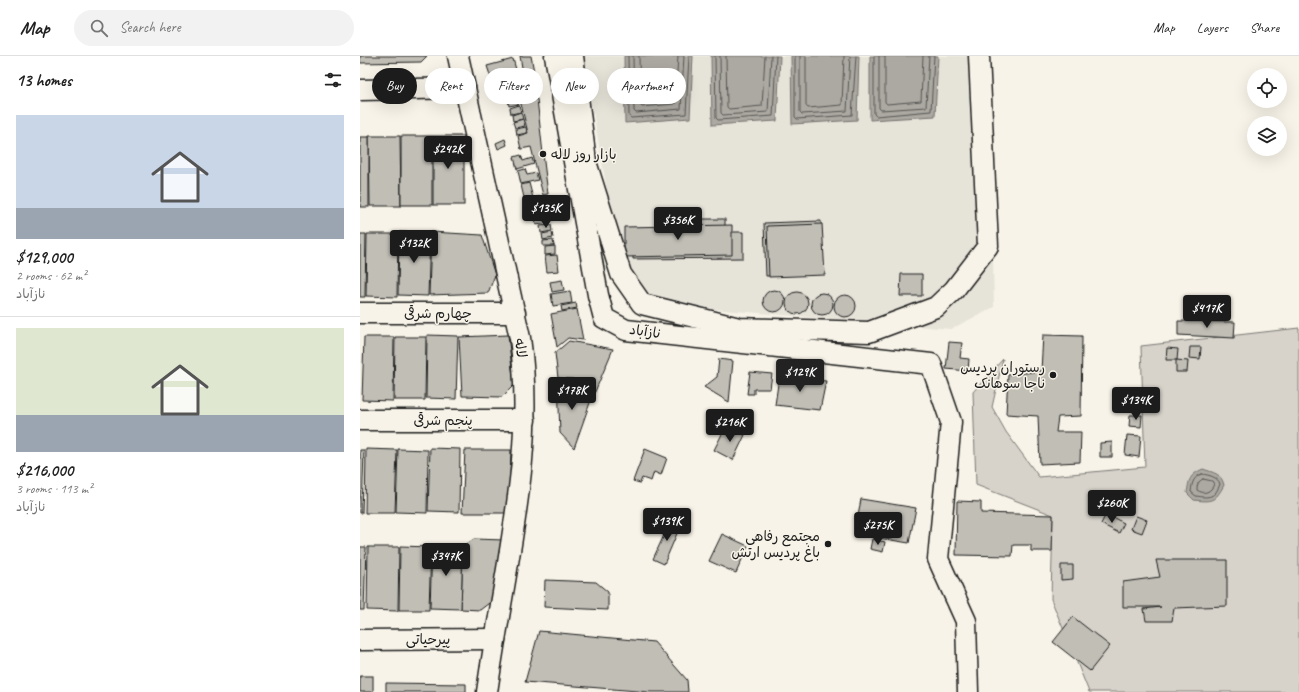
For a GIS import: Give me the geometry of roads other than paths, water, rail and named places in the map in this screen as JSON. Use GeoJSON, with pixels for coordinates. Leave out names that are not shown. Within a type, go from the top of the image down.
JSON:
{"type":"FeatureCollection","features":[{"type":"Feature","properties":{"kind":"street","name":"لاله"},"geometry":{"type":"LineString","coordinates":[[458,56],[461,68]]}},
{"type":"Feature","properties":{"kind":"street","name":"نازآباد"},"geometry":{"type":"LineString","coordinates":[[555,56],[598,296],[604,318],[626,330],[931,364],[951,422],[938,559],[966,621],[968,692]]}},
{"type":"Feature","properties":{"kind":"street"},"geometry":{"type":"LineString","coordinates":[[573,56],[586,162],[621,274],[642,304],[739,328],[870,332],[936,307],[954,290],[988,246],[979,56]]}},
{"type":"Feature","properties":{"kind":"street"},"geometry":{"type":"LineString","coordinates":[[360,90],[425,89]]}},
{"type":"Feature","properties":{"kind":"street","name":"لاله"},"geometry":{"type":"LineString","coordinates":[[469,104],[515,313],[523,359],[526,401],[517,509],[487,692]]}},
{"type":"Feature","properties":{"kind":"street","name":"چهارم شرقی"},"geometry":{"type":"LineString","coordinates":[[360,313],[515,313]]}},
{"type":"Feature","properties":{"kind":"street","name":"پنجم شرقی"},"geometry":{"type":"LineString","coordinates":[[360,420],[525,420]]}},
{"type":"Feature","properties":{"kind":"street","name":"پیرحیاتی"},"geometry":{"type":"LineString","coordinates":[[360,640],[495,639]]}},
{"type":"Feature","properties":{"kind":"water"},"geometry":{"type":"Polygon","coordinates":[[[624,56],[693,56],[690,118],[625,123],[625,104],[686,104],[686,68],[624,68],[624,56]]]}},
{"type":"Feature","properties":{"kind":"water"},"geometry":{"type":"Polygon","coordinates":[[[711,56],[780,56],[777,121],[712,125],[711,56]]]}},
{"type":"Feature","properties":{"kind":"water"},"geometry":{"type":"Polygon","coordinates":[[[791,56],[859,56],[857,120],[792,124],[791,56]]]}},
{"type":"Feature","properties":{"kind":"water"},"geometry":{"type":"Polygon","coordinates":[[[870,56],[938,56],[935,116],[870,120],[870,56]]]}},
{"type":"Feature","properties":{"kind":"water"},"geometry":{"type":"Polygon","coordinates":[[[1203,469],[1219,476],[1224,485],[1218,495],[1209,501],[1194,500],[1187,493],[1190,478],[1195,473],[1203,469]]]}},
{"type":"Feature","properties":{"kind":"place","name":"بازار روز لاله"},"geometry":{"type":"Point","coordinates":[543,154]}},
{"type":"Feature","properties":{"kind":"place","name":"رستوران پردیس ناجا سوهانک"},"geometry":{"type":"Point","coordinates":[1053,375]}},
{"type":"Feature","properties":{"kind":"place","name":"مجتمع رفاهی باغ پردیس ارتش"},"geometry":{"type":"Point","coordinates":[828,544]}}]}
